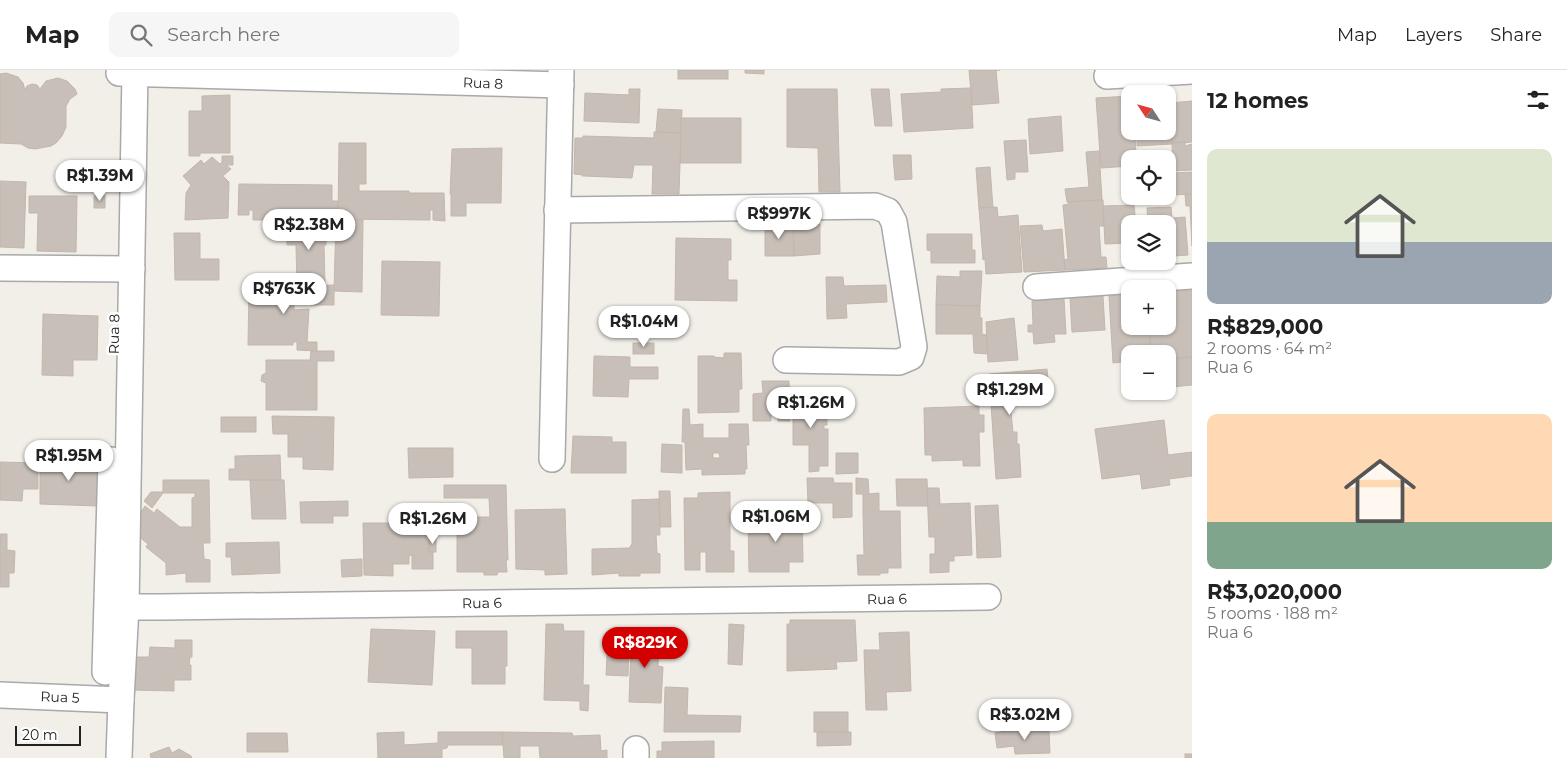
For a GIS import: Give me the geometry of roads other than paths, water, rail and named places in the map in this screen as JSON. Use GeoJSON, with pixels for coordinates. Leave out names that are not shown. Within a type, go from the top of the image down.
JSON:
{"type":"FeatureCollection","features":[{"type":"Feature","properties":{"kind":"street"},"geometry":{"type":"LineString","coordinates":[[1107,76],[1192,71]]}},
{"type":"Feature","properties":{"kind":"street","name":"Rua 8"},"geometry":{"type":"LineString","coordinates":[[117,609],[127,72],[561,78],[552,458]]}},
{"type":"Feature","properties":{"kind":"street"},"geometry":{"type":"LineString","coordinates":[[557,210],[876,206],[888,211],[894,222],[914,347],[911,357],[899,362],[786,360]]}},
{"type":"Feature","properties":{"kind":"street"},"geometry":{"type":"LineString","coordinates":[[0,268],[124,270]]}},
{"type":"Feature","properties":{"kind":"street"},"geometry":{"type":"LineString","coordinates":[[1036,287],[1192,276]]}},
{"type":"Feature","properties":{"kind":"street","name":"Rua 6"},"geometry":{"type":"LineString","coordinates":[[117,609],[988,597]]}},
{"type":"Feature","properties":{"kind":"street"},"geometry":{"type":"LineString","coordinates":[[102,758],[112,699],[117,609]]}},
{"type":"Feature","properties":{"kind":"street","name":"Rua 5"},"geometry":{"type":"LineString","coordinates":[[0,695],[112,699]]}},
{"type":"Feature","properties":{"kind":"street"},"geometry":{"type":"LineString","coordinates":[[112,699],[119,758]]}}]}
